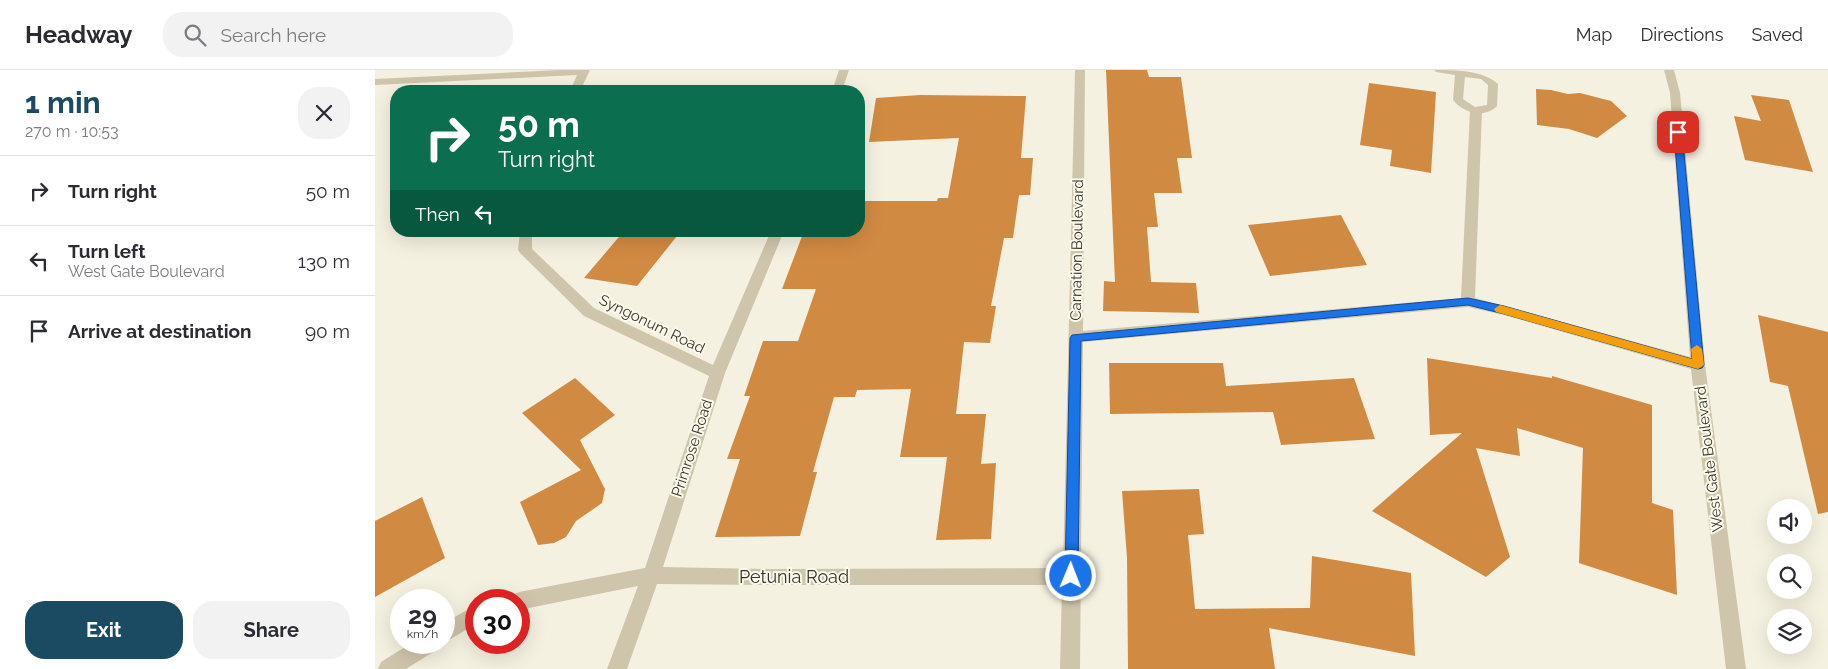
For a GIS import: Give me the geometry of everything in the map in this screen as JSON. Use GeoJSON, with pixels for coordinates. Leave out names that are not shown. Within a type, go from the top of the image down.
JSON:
{"type":"FeatureCollection","features":[{"type":"Feature","properties":{"kind":"street"},"geometry":{"type":"LineString","coordinates":[[839,85],[844,70]]}},
{"type":"Feature","properties":{"kind":"street","name":"Carnation Boulevard"},"geometry":{"type":"LineString","coordinates":[[1070,669],[1081,70]]}},
{"type":"Feature","properties":{"kind":"street","name":"West Gate Boulevard"},"geometry":{"type":"LineString","coordinates":[[1669,70],[1675,93],[1698,365],[1736,669]]}},
{"type":"Feature","properties":{"kind":"street"},"geometry":{"type":"LineString","coordinates":[[375,82],[584,71],[578,85]]}},
{"type":"Feature","properties":{"kind":"street"},"geometry":{"type":"LineString","coordinates":[[1468,302],[1476,110]]}},
{"type":"Feature","properties":{"kind":"street","name":"Syngonum Road"},"geometry":{"type":"LineString","coordinates":[[526,237],[525,250],[589,312],[717,373]]}},
{"type":"Feature","properties":{"kind":"street","name":"Primrose Road"},"geometry":{"type":"LineString","coordinates":[[617,669],[651,575],[717,373],[775,237]]}},
{"type":"Feature","properties":{"kind":"street"},"geometry":{"type":"LineString","coordinates":[[1076,338],[1468,302],[1504,310],[1698,365]]}},
{"type":"Feature","properties":{"kind":"street","name":"Petunia Road"},"geometry":{"type":"LineString","coordinates":[[530,599],[651,575],[770,577],[1071,576]]}},
{"type":"Feature","properties":{"kind":"street"},"geometry":{"type":"LineString","coordinates":[[388,669],[412,654]]}},
{"type":"Feature","properties":{"kind":"lane"},"geometry":{"type":"LineString","coordinates":[[1439,70],[1484,76],[1493,84],[1492,106],[1489,109],[1476,110],[1467,108],[1458,100],[1461,73]]}},
{"type":"Feature","properties":{"kind":"building"},"geometry":{"type":"Polygon","coordinates":[[[1106,70],[1147,70],[1149,77],[1181,77],[1192,158],[1177,158],[1182,193],[1154,193],[1158,227],[1147,227],[1151,282],[1196,283],[1199,313],[1103,311],[1104,281],[1115,282],[1106,70]]]}},
{"type":"Feature","properties":{"kind":"building"},"geometry":{"type":"Polygon","coordinates":[[[1369,83],[1436,92],[1431,173],[1390,166],[1392,150],[1360,145],[1369,83]]]}},
{"type":"Feature","properties":{"kind":"building"},"geometry":{"type":"Polygon","coordinates":[[[1536,89],[1568,94],[1580,93],[1611,101],[1627,116],[1597,138],[1569,129],[1537,125],[1536,89]]]}},
{"type":"Feature","properties":{"kind":"building"},"geometry":{"type":"Polygon","coordinates":[[[920,95],[1026,96],[1021,158],[1033,158],[1030,195],[1019,195],[1013,238],[1004,238],[991,306],[996,306],[990,343],[964,342],[956,414],[986,414],[981,464],[996,463],[991,539],[936,540],[947,457],[900,457],[911,389],[857,390],[855,397],[834,397],[813,472],[817,472],[800,536],[715,537],[740,459],[727,459],[750,396],[744,396],[763,341],[798,341],[816,289],[782,289],[802,237],[865,237],[865,201],[937,201],[938,198],[948,198],[959,138],[869,142],[876,98],[920,95]]]}},
{"type":"Feature","properties":{"kind":"building"},"geometry":{"type":"Polygon","coordinates":[[[1751,95],[1789,100],[1813,172],[1745,160],[1734,116],[1761,121],[1751,95]]]}},
{"type":"Feature","properties":{"kind":"building"},"geometry":{"type":"Polygon","coordinates":[[[1341,215],[1367,265],[1270,276],[1248,225],[1341,215]]]}},
{"type":"Feature","properties":{"kind":"building"},"geometry":{"type":"Polygon","coordinates":[[[619,237],[676,237],[637,286],[584,278],[619,237]]]}},
{"type":"Feature","properties":{"kind":"building"},"geometry":{"type":"Polygon","coordinates":[[[1758,315],[1828,332],[1828,512],[1818,514],[1788,386],[1770,382],[1758,315]]]}},
{"type":"Feature","properties":{"kind":"building"},"geometry":{"type":"Polygon","coordinates":[[[1427,358],[1552,378],[1552,376],[1652,405],[1652,503],[1673,510],[1677,595],[1579,563],[1583,448],[1517,428],[1520,456],[1476,448],[1510,557],[1486,577],[1372,511],[1462,433],[1430,435],[1427,358]]]}},
{"type":"Feature","properties":{"kind":"building"},"geometry":{"type":"Polygon","coordinates":[[[1109,363],[1223,363],[1226,386],[1354,378],[1375,439],[1281,445],[1273,412],[1110,414],[1109,363]]]}},
{"type":"Feature","properties":{"kind":"building"},"geometry":{"type":"Polygon","coordinates":[[[575,378],[615,415],[580,440],[605,489],[602,503],[576,521],[566,537],[554,543],[538,545],[520,502],[581,470],[522,413],[575,378]]]}},
{"type":"Feature","properties":{"kind":"building"},"geometry":{"type":"Polygon","coordinates":[[[1199,489],[1204,534],[1188,535],[1195,609],[1310,608],[1312,556],[1411,573],[1415,656],[1269,628],[1275,669],[1128,669],[1127,558],[1122,491],[1199,489]]]}},
{"type":"Feature","properties":{"kind":"building"},"geometry":{"type":"Polygon","coordinates":[[[422,497],[445,558],[375,597],[375,521],[422,497]]]}},
{"type":"Feature","properties":{"kind":"slow traffic"},"geometry":{"type":"LineString","coordinates":[[1500,309],[1698,365],[1697,349]]}},
{"type":"Feature","properties":{"kind":"route"},"geometry":{"type":"LineString","coordinates":[[1071,576],[1076,338],[1468,302],[1504,310],[1698,365],[1678,132]]}}]}
